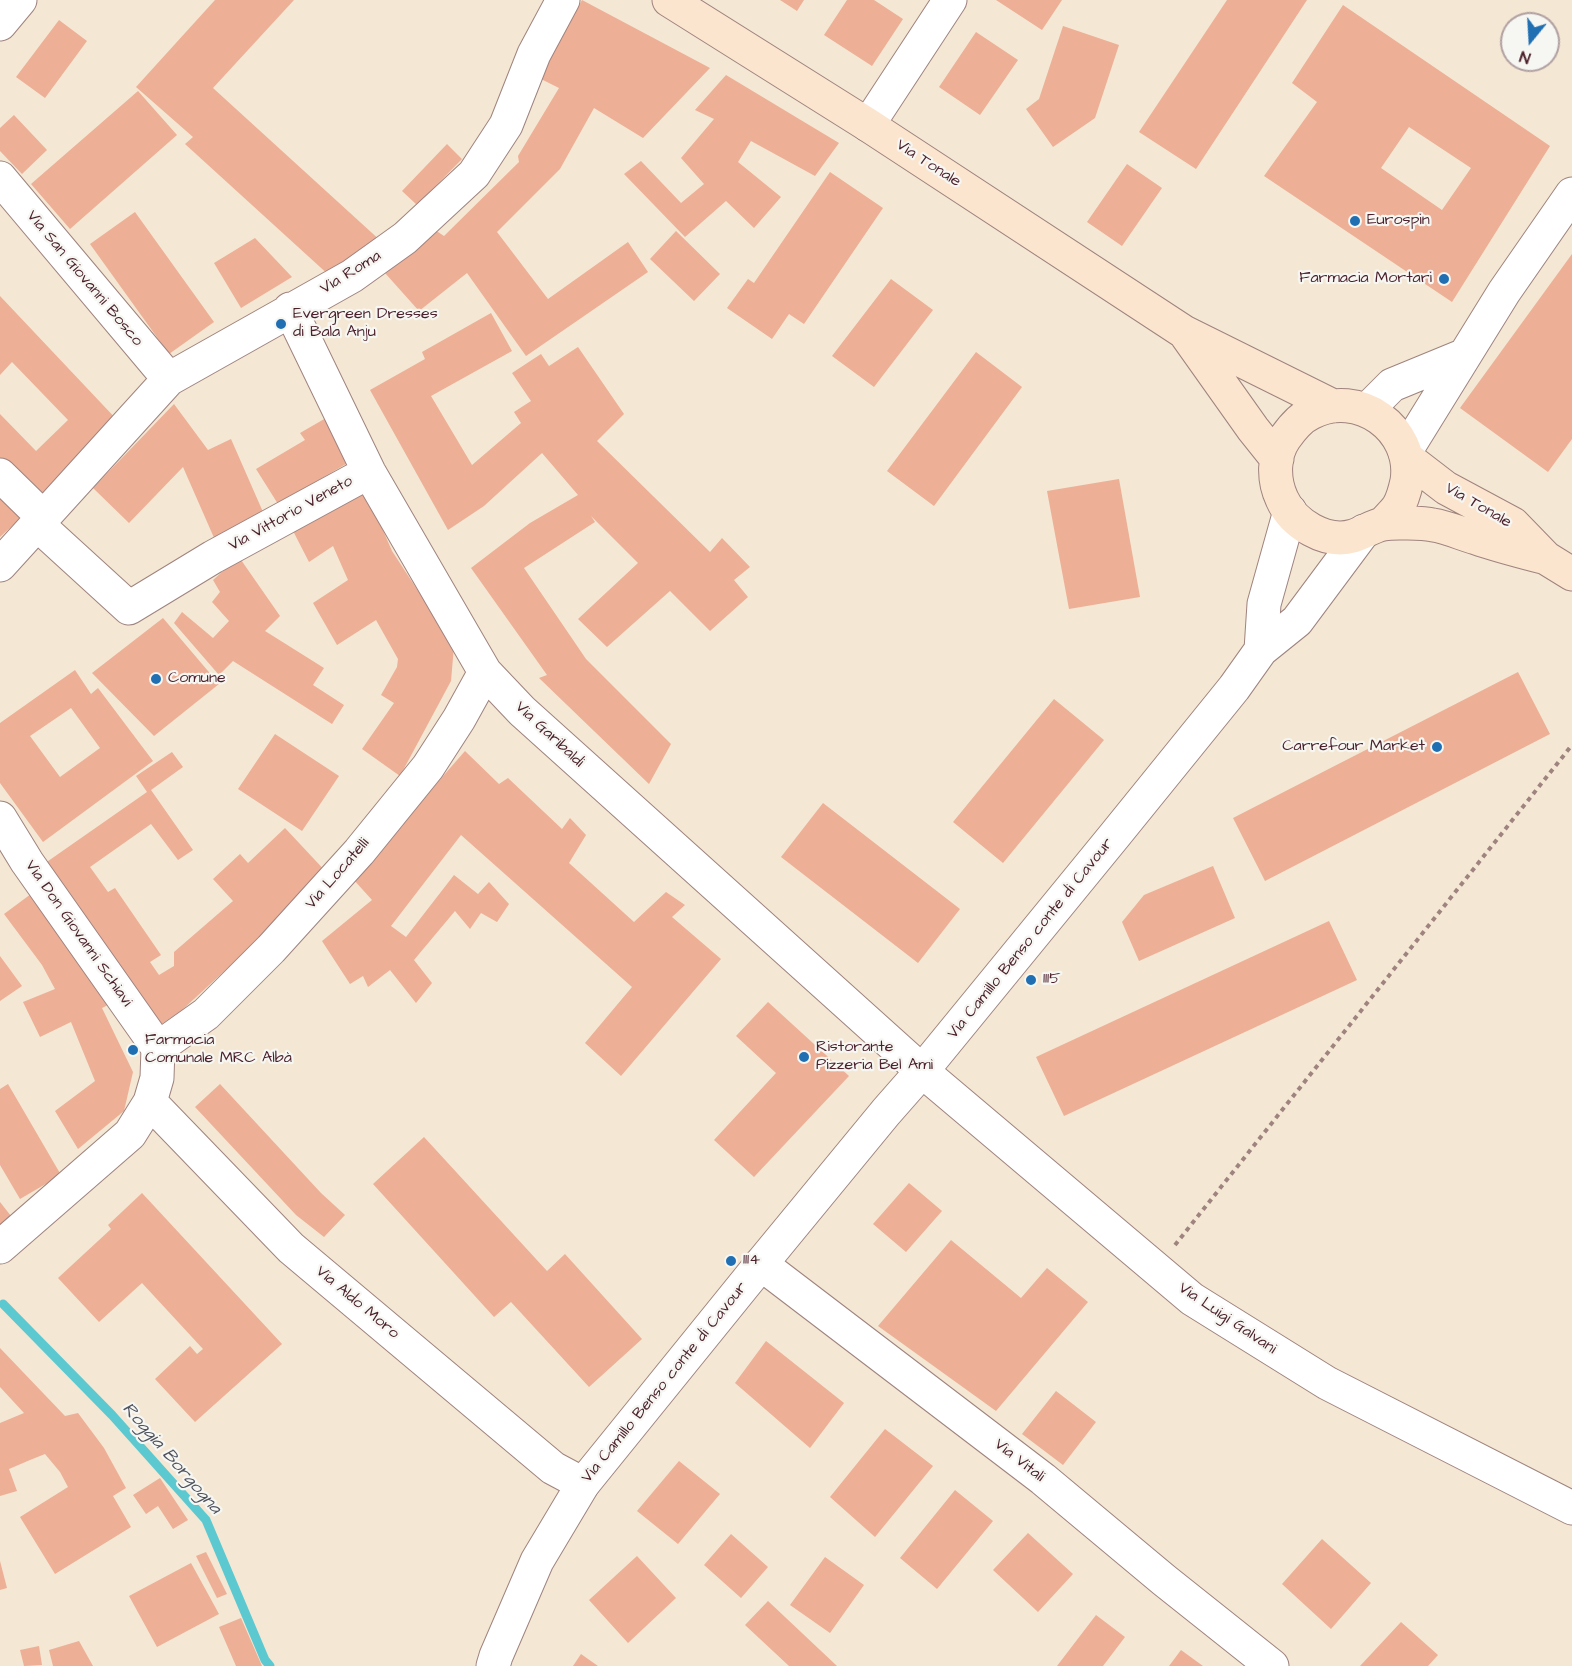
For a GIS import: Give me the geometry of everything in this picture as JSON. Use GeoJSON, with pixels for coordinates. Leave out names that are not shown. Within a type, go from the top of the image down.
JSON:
{"type":"FeatureCollection","features":[{"type":"Feature","properties":{"kind":"main road","name":"Via Tonale"},"geometry":{"type":"LineString","coordinates":[[669,0],[868,125],[1184,332],[1333,406]]}},
{"type":"Feature","properties":{"kind":"main road","name":"Via Tonale"},"geometry":{"type":"LineString","coordinates":[[1184,332],[1277,459]]}},
{"type":"Feature","properties":{"kind":"main road","name":"Via Tonale"},"geometry":{"type":"LineString","coordinates":[[1345,405],[1367,410],[1387,423],[1398,436],[1406,455],[1446,488],[1513,524],[1559,566],[1432,524],[1373,527],[1351,537],[1332,537],[1310,530],[1296,519],[1282,501],[1276,482],[1277,459],[1281,444],[1294,425],[1311,413],[1345,405]]}},
{"type":"Feature","properties":{"kind":"main road"},"geometry":{"type":"LineString","coordinates":[[1373,527],[1398,507],[1404,494],[1408,471],[1406,455]]}},
{"type":"Feature","properties":{"kind":"street"},"geometry":{"type":"LineString","coordinates":[[0,24],[20,0]]}},
{"type":"Feature","properties":{"kind":"street","name":"Via Roma"},"geometry":{"type":"LineString","coordinates":[[0,565],[169,379],[352,276],[405,238],[474,174],[506,125],[534,54],[563,0]]}},
{"type":"Feature","properties":{"kind":"street"},"geometry":{"type":"LineString","coordinates":[[868,125],[950,0]]}},
{"type":"Feature","properties":{"kind":"street","name":"Via San Giovanni Bosco"},"geometry":{"type":"LineString","coordinates":[[0,178],[169,379]]}},
{"type":"Feature","properties":{"kind":"street"},"geometry":{"type":"LineString","coordinates":[[1406,455],[1504,292],[1572,194]]}},
{"type":"Feature","properties":{"kind":"street","name":"Via Garibaldi"},"geometry":{"type":"LineString","coordinates":[[290,309],[369,472],[486,672],[522,711],[922,1071]]}},
{"type":"Feature","properties":{"kind":"street"},"geometry":{"type":"LineString","coordinates":[[1367,410],[1392,385],[1465,355]]}},
{"type":"Feature","properties":{"kind":"street","name":"Via Vittorio Veneto"},"geometry":{"type":"LineString","coordinates":[[40,521],[129,608],[213,557],[369,472]]}},
{"type":"Feature","properties":{"kind":"street"},"geometry":{"type":"LineString","coordinates":[[0,475],[40,521]]}},
{"type":"Feature","properties":{"kind":"street"},"geometry":{"type":"LineString","coordinates":[[1262,650],[1264,604],[1290,511]]}},
{"type":"Feature","properties":{"kind":"street","name":"Via Camillo Benso conte di Cavour"},"geometry":{"type":"LineString","coordinates":[[493,1666],[537,1561],[583,1484],[760,1264],[1123,826],[1262,650],[1297,621],[1373,527]]}},
{"type":"Feature","properties":{"kind":"street","name":"Via Locatelli"},"geometry":{"type":"LineString","coordinates":[[158,1048],[206,1014],[271,949],[359,852],[428,767],[486,672]]}},
{"type":"Feature","properties":{"kind":"street","name":"Via Don Giovanni Schiavi"},"geometry":{"type":"LineString","coordinates":[[0,818],[27,862],[158,1048]]}},
{"type":"Feature","properties":{"kind":"street"},"geometry":{"type":"LineString","coordinates":[[0,1247],[130,1134],[150,1102],[158,1078],[158,1048]]}},
{"type":"Feature","properties":{"kind":"street","name":"Via Luigi Galvani"},"geometry":{"type":"LineString","coordinates":[[922,1071],[1192,1299],[1327,1383],[1572,1508]]}},
{"type":"Feature","properties":{"kind":"street","name":"Via Aldo Moro"},"geometry":{"type":"LineString","coordinates":[[150,1102],[291,1248],[553,1468],[583,1484]]}},
{"type":"Feature","properties":{"kind":"street","name":"Via Vitali"},"geometry":{"type":"LineString","coordinates":[[760,1264],[1043,1479],[1272,1666]]}},
{"type":"Feature","properties":{"kind":"path"},"geometry":{"type":"LineString","coordinates":[[1156,1269],[1572,745]]}},
{"type":"Feature","properties":{"kind":"building"},"geometry":{"type":"Polygon","coordinates":[[[215,0],[294,0],[213,88],[383,243],[331,277],[185,144],[193,137],[136,87],[215,0]]]}},
{"type":"Feature","properties":{"kind":"building"},"geometry":{"type":"Polygon","coordinates":[[[582,0],[710,68],[643,138],[594,108],[560,169],[497,232],[548,299],[628,242],[648,272],[526,356],[467,273],[419,311],[385,273],[435,230],[444,236],[519,162],[518,156],[559,88],[539,78],[582,0]]]}},
{"type":"Feature","properties":{"kind":"building"},"geometry":{"type":"Polygon","coordinates":[[[780,0],[804,0],[797,11],[780,0]]]}},
{"type":"Feature","properties":{"kind":"building"},"geometry":{"type":"Polygon","coordinates":[[[847,0],[874,0],[903,19],[872,66],[824,35],[847,0]]]}},
{"type":"Feature","properties":{"kind":"building"},"geometry":{"type":"Polygon","coordinates":[[[996,0],[1062,0],[1042,30],[996,0]]]}},
{"type":"Feature","properties":{"kind":"building"},"geometry":{"type":"Polygon","coordinates":[[[1227,0],[1307,0],[1196,169],[1139,132],[1227,0]]]}},
{"type":"Feature","properties":{"kind":"building"},"geometry":{"type":"Polygon","coordinates":[[[1343,5],[1550,146],[1452,302],[1264,176],[1317,102],[1292,83],[1343,5]],[[1409,127],[1381,168],[1442,210],[1471,168],[1409,127]]]}},
{"type":"Feature","properties":{"kind":"building"},"geometry":{"type":"Polygon","coordinates":[[[59,20],[87,41],[45,98],[16,77],[59,20]]]}},
{"type":"Feature","properties":{"kind":"building"},"geometry":{"type":"Polygon","coordinates":[[[1063,26],[1119,45],[1095,118],[1053,147],[1026,109],[1039,99],[1063,26]]]}},
{"type":"Feature","properties":{"kind":"building"},"geometry":{"type":"Polygon","coordinates":[[[976,32],[1018,60],[980,115],[939,87],[976,32]]]}},
{"type":"Feature","properties":{"kind":"building"},"geometry":{"type":"Polygon","coordinates":[[[726,75],[839,143],[815,176],[751,141],[738,162],[781,197],[754,228],[726,201],[685,237],[624,174],[641,161],[681,203],[704,184],[681,158],[714,119],[695,110],[726,75]]]}},
{"type":"Feature","properties":{"kind":"building"},"geometry":{"type":"Polygon","coordinates":[[[138,91],[177,135],[70,229],[31,184],[138,91]]]}},
{"type":"Feature","properties":{"kind":"building"},"geometry":{"type":"Polygon","coordinates":[[[14,115],[47,150],[22,174],[0,151],[0,128],[14,115]]]}},
{"type":"Feature","properties":{"kind":"building"},"geometry":{"type":"Polygon","coordinates":[[[447,144],[462,159],[417,205],[402,191],[447,144]]]}},
{"type":"Feature","properties":{"kind":"building"},"geometry":{"type":"Polygon","coordinates":[[[1127,164],[1162,188],[1122,246],[1087,222],[1127,164]]]}},
{"type":"Feature","properties":{"kind":"building"},"geometry":{"type":"Polygon","coordinates":[[[830,172],[883,208],[804,324],[789,314],[772,339],[727,308],[748,279],[754,283],[830,172]]]}},
{"type":"Feature","properties":{"kind":"building"},"geometry":{"type":"Polygon","coordinates":[[[135,212],[214,322],[169,354],[90,244],[135,212]]]}},
{"type":"Feature","properties":{"kind":"building"},"geometry":{"type":"Polygon","coordinates":[[[676,231],[720,274],[694,301],[650,259],[676,231]]]}},
{"type":"Feature","properties":{"kind":"building"},"geometry":{"type":"Polygon","coordinates":[[[255,238],[292,277],[241,308],[214,263],[255,238]]]}},
{"type":"Feature","properties":{"kind":"building"},"geometry":{"type":"Polygon","coordinates":[[[1572,254],[1572,439],[1548,472],[1460,408],[1572,254]]]}},
{"type":"Feature","properties":{"kind":"building"},"geometry":{"type":"Polygon","coordinates":[[[891,279],[933,310],[874,387],[832,356],[891,279]]]}},
{"type":"Feature","properties":{"kind":"building"},"geometry":{"type":"Polygon","coordinates":[[[0,296],[119,422],[38,505],[0,465],[0,414],[36,451],[68,420],[12,362],[0,375],[0,296]]]}},
{"type":"Feature","properties":{"kind":"building"},"geometry":{"type":"Polygon","coordinates":[[[491,313],[512,351],[431,396],[472,465],[521,423],[514,412],[531,401],[512,373],[541,354],[549,366],[578,347],[624,414],[597,441],[710,552],[722,538],[750,567],[734,580],[748,597],[710,631],[670,591],[607,647],[578,619],[638,563],[591,516],[595,522],[524,568],[586,659],[671,744],[649,784],[539,678],[547,675],[471,568],[530,523],[578,495],[542,453],[484,506],[448,530],[370,390],[425,359],[422,352],[491,313]]]}},
{"type":"Feature","properties":{"kind":"building"},"geometry":{"type":"Polygon","coordinates":[[[976,352],[1022,387],[934,506],[887,471],[976,352]]]}},
{"type":"Feature","properties":{"kind":"building"},"geometry":{"type":"Polygon","coordinates":[[[174,404],[208,450],[231,439],[263,512],[215,540],[183,467],[129,523],[93,488],[174,404]]]}},
{"type":"Feature","properties":{"kind":"building"},"geometry":{"type":"Polygon","coordinates":[[[326,418],[351,461],[278,504],[256,469],[305,440],[300,433],[326,418]]]}},
{"type":"Feature","properties":{"kind":"building"},"geometry":{"type":"Polygon","coordinates":[[[1119,479],[1140,597],[1069,609],[1047,491],[1119,479]]]}},
{"type":"Feature","properties":{"kind":"building"},"geometry":{"type":"Polygon","coordinates":[[[362,482],[392,551],[454,646],[451,681],[400,776],[362,749],[394,703],[381,695],[397,667],[398,659],[376,620],[337,645],[313,603],[348,580],[333,546],[309,562],[291,527],[362,482]]]}},
{"type":"Feature","properties":{"kind":"building"},"geometry":{"type":"Polygon","coordinates":[[[0,486],[26,513],[0,537],[0,486]]]}},
{"type":"Feature","properties":{"kind":"building"},"geometry":{"type":"Polygon","coordinates":[[[239,557],[280,616],[265,631],[324,668],[313,685],[344,705],[332,724],[233,661],[219,675],[174,623],[182,612],[213,638],[229,621],[212,602],[220,592],[213,580],[239,557]]]}},
{"type":"Feature","properties":{"kind":"building","name":"Comune"},"geometry":{"type":"Polygon","coordinates":[[[163,618],[219,684],[154,736],[92,673],[163,618]]]}},
{"type":"Feature","properties":{"kind":"building"},"geometry":{"type":"Polygon","coordinates":[[[75,670],[91,694],[98,688],[153,761],[43,842],[0,783],[0,723],[75,670]],[[71,708],[30,736],[60,777],[100,748],[71,708]]]}},
{"type":"Feature","properties":{"kind":"building"},"geometry":{"type":"Polygon","coordinates":[[[1518,672],[1550,734],[1265,881],[1233,818],[1518,672]]]}},
{"type":"Feature","properties":{"kind":"building"},"geometry":{"type":"Polygon","coordinates":[[[1054,699],[1104,740],[1003,863],[953,822],[1054,699]]]}},
{"type":"Feature","properties":{"kind":"building"},"geometry":{"type":"Polygon","coordinates":[[[275,734],[339,776],[302,831],[238,789],[275,734]]]}},
{"type":"Feature","properties":{"kind":"building"},"geometry":{"type":"Polygon","coordinates":[[[465,751],[499,784],[508,778],[562,829],[570,818],[586,835],[569,863],[634,922],[666,892],[685,905],[672,917],[721,959],[621,1076],[585,1043],[632,987],[461,835],[391,926],[406,937],[454,875],[478,894],[489,882],[509,904],[497,922],[481,913],[470,929],[455,911],[414,960],[432,983],[416,1003],[390,970],[368,987],[363,976],[350,984],[322,941],[372,900],[353,879],[465,751]]]}},
{"type":"Feature","properties":{"kind":"building"},"geometry":{"type":"Polygon","coordinates":[[[172,752],[183,767],[151,790],[193,850],[178,860],[151,824],[90,867],[108,892],[115,888],[161,955],[150,962],[159,975],[174,966],[174,952],[233,901],[213,879],[240,854],[248,863],[285,828],[329,875],[182,1010],[154,1029],[41,866],[147,792],[136,776],[172,752]]]}},
{"type":"Feature","properties":{"kind":"building"},"geometry":{"type":"Polygon","coordinates":[[[823,803],[960,909],[918,963],[781,857],[823,803]]]}},
{"type":"Feature","properties":{"kind":"building"},"geometry":{"type":"Polygon","coordinates":[[[1213,866],[1235,918],[1139,961],[1122,922],[1144,895],[1213,866]]]}},
{"type":"Feature","properties":{"kind":"building"},"geometry":{"type":"Polygon","coordinates":[[[35,891],[110,1004],[102,1008],[133,1072],[124,1111],[78,1149],[55,1111],[95,1081],[71,1022],[40,1037],[23,1002],[55,989],[42,965],[4,914],[35,891]]]}},
{"type":"Feature","properties":{"kind":"building"},"geometry":{"type":"Polygon","coordinates":[[[1329,921],[1357,980],[1064,1116],[1036,1057],[1329,921]]]}},
{"type":"Feature","properties":{"kind":"building"},"geometry":{"type":"Polygon","coordinates":[[[0,956],[22,986],[0,1001],[0,956]]]}},
{"type":"Feature","properties":{"kind":"building"},"geometry":{"type":"Polygon","coordinates":[[[768,1002],[849,1076],[754,1177],[714,1140],[776,1073],[736,1036],[768,1002]]]}},
{"type":"Feature","properties":{"kind":"building"},"geometry":{"type":"Polygon","coordinates":[[[8,1084],[61,1175],[20,1199],[0,1165],[0,1089],[8,1084]]]}},
{"type":"Feature","properties":{"kind":"building"},"geometry":{"type":"Polygon","coordinates":[[[220,1084],[321,1193],[345,1215],[324,1237],[296,1215],[195,1107],[220,1084]]]}},
{"type":"Feature","properties":{"kind":"building"},"geometry":{"type":"Polygon","coordinates":[[[424,1137],[547,1271],[565,1254],[642,1339],[589,1387],[511,1302],[494,1317],[373,1184],[424,1137]]]}},
{"type":"Feature","properties":{"kind":"building"},"geometry":{"type":"Polygon","coordinates":[[[909,1183],[942,1211],[906,1252],[873,1224],[909,1183]]]}},
{"type":"Feature","properties":{"kind":"building"},"geometry":{"type":"Polygon","coordinates":[[[142,1193],[282,1344],[195,1422],[155,1379],[190,1346],[197,1354],[203,1349],[142,1283],[99,1322],[58,1278],[111,1229],[108,1225],[142,1193]]]}},
{"type":"Feature","properties":{"kind":"building"},"geometry":{"type":"Polygon","coordinates":[[[0,1202],[11,1216],[0,1225],[0,1202]]]}},
{"type":"Feature","properties":{"kind":"building"},"geometry":{"type":"Polygon","coordinates":[[[951,1240],[1021,1298],[1047,1268],[1088,1302],[996,1411],[878,1326],[951,1240]]]}},
{"type":"Feature","properties":{"kind":"building"},"geometry":{"type":"Polygon","coordinates":[[[766,1341],[844,1403],[810,1448],[735,1383],[766,1341]]]}},
{"type":"Feature","properties":{"kind":"building"},"geometry":{"type":"Polygon","coordinates":[[[0,1348],[65,1416],[78,1413],[104,1448],[126,1488],[113,1496],[131,1527],[55,1574],[20,1517],[68,1487],[60,1472],[45,1454],[30,1460],[9,1469],[17,1491],[0,1496],[0,1423],[24,1413],[0,1387],[0,1348]]]}},
{"type":"Feature","properties":{"kind":"building"},"geometry":{"type":"Polygon","coordinates":[[[1056,1391],[1096,1422],[1063,1465],[1022,1434],[1056,1391]]]}},
{"type":"Feature","properties":{"kind":"building"},"geometry":{"type":"Polygon","coordinates":[[[885,1429],[933,1466],[875,1537],[830,1497],[885,1429]]]}},
{"type":"Feature","properties":{"kind":"building"},"geometry":{"type":"Polygon","coordinates":[[[679,1461],[720,1494],[678,1544],[637,1511],[679,1461]]]}},
{"type":"Feature","properties":{"kind":"building"},"geometry":{"type":"Polygon","coordinates":[[[160,1478],[188,1520],[173,1529],[158,1506],[146,1514],[133,1495],[160,1478]]]}},
{"type":"Feature","properties":{"kind":"building"},"geometry":{"type":"Polygon","coordinates":[[[955,1490],[993,1521],[937,1589],[900,1558],[955,1490]]]}},
{"type":"Feature","properties":{"kind":"building"},"geometry":{"type":"Polygon","coordinates":[[[1028,1533],[1073,1574],[1038,1612],[993,1570],[1028,1533]]]}},
{"type":"Feature","properties":{"kind":"building"},"geometry":{"type":"Polygon","coordinates":[[[731,1534],[768,1567],[741,1598],[704,1565],[731,1534]]]}},
{"type":"Feature","properties":{"kind":"building"},"geometry":{"type":"Polygon","coordinates":[[[1322,1539],[1371,1583],[1331,1629],[1282,1584],[1322,1539]]]}},
{"type":"Feature","properties":{"kind":"building"},"geometry":{"type":"Polygon","coordinates":[[[206,1552],[227,1594],[217,1598],[196,1556],[206,1552]]]}},
{"type":"Feature","properties":{"kind":"building"},"geometry":{"type":"Polygon","coordinates":[[[637,1556],[676,1598],[628,1643],[589,1600],[637,1556]]]}},
{"type":"Feature","properties":{"kind":"building"},"geometry":{"type":"Polygon","coordinates":[[[825,1557],[864,1585],[830,1633],[790,1605],[825,1557]]]}},
{"type":"Feature","properties":{"kind":"building"},"geometry":{"type":"Polygon","coordinates":[[[0,1561],[7,1588],[0,1590],[0,1561]]]}},
{"type":"Feature","properties":{"kind":"building"},"geometry":{"type":"Polygon","coordinates":[[[191,1563],[219,1614],[157,1647],[129,1596],[191,1563]]]}},
{"type":"Feature","properties":{"kind":"building"},"geometry":{"type":"Polygon","coordinates":[[[768,1601],[837,1666],[789,1666],[745,1625],[768,1601]]]}},
{"type":"Feature","properties":{"kind":"building"},"geometry":{"type":"Polygon","coordinates":[[[1096,1615],[1125,1637],[1103,1666],[1057,1666],[1096,1615]]]}},
{"type":"Feature","properties":{"kind":"building"},"geometry":{"type":"Polygon","coordinates":[[[241,1618],[262,1666],[236,1666],[219,1627],[241,1618]]]}},
{"type":"Feature","properties":{"kind":"building"},"geometry":{"type":"Polygon","coordinates":[[[1401,1622],[1438,1655],[1428,1666],[1360,1666],[1401,1622]]]}},
{"type":"Feature","properties":{"kind":"building"},"geometry":{"type":"Polygon","coordinates":[[[79,1641],[93,1666],[53,1666],[49,1650],[79,1641]]]}},
{"type":"Feature","properties":{"kind":"building"},"geometry":{"type":"Polygon","coordinates":[[[39,1646],[42,1665],[24,1666],[20,1650],[39,1646]]]}},
{"type":"Feature","properties":{"kind":"building"},"geometry":{"type":"Polygon","coordinates":[[[1181,1650],[1203,1666],[1169,1666],[1181,1650]]]}},
{"type":"Feature","properties":{"kind":"building"},"geometry":{"type":"Polygon","coordinates":[[[581,1654],[598,1666],[573,1666],[581,1654]]]}},
{"type":"Feature","properties":{"kind":"waterway","name":"Roggia Borgogna"},"geometry":{"type":"LineString","coordinates":[[3,1304],[112,1415],[206,1520],[265,1660],[270,1666]]}},
{"type":"Feature","properties":{"kind":"place","name":"Eurospin"},"geometry":{"type":"Point","coordinates":[1355,221]}},
{"type":"Feature","properties":{"kind":"place","name":"Farmacia Mortari"},"geometry":{"type":"Point","coordinates":[1444,279]}},
{"type":"Feature","properties":{"kind":"place","name":"Evergreen Dresses di Bala Anju"},"geometry":{"type":"Point","coordinates":[281,324]}},
{"type":"Feature","properties":{"kind":"place","name":"Comune"},"geometry":{"type":"Point","coordinates":[156,679]}},
{"type":"Feature","properties":{"kind":"place","name":"Carrefour Market"},"geometry":{"type":"Point","coordinates":[1437,747]}},
{"type":"Feature","properties":{"kind":"place","name":"1115"},"geometry":{"type":"Point","coordinates":[1031,980]}},
{"type":"Feature","properties":{"kind":"place","name":"Farmacia Comunale MRC Albà"},"geometry":{"type":"Point","coordinates":[133,1050]}},
{"type":"Feature","properties":{"kind":"place","name":"Ristorante Pizzeria Bel Amì"},"geometry":{"type":"Point","coordinates":[804,1057]}},
{"type":"Feature","properties":{"kind":"place","name":"1114"},"geometry":{"type":"Point","coordinates":[731,1261]}}]}
